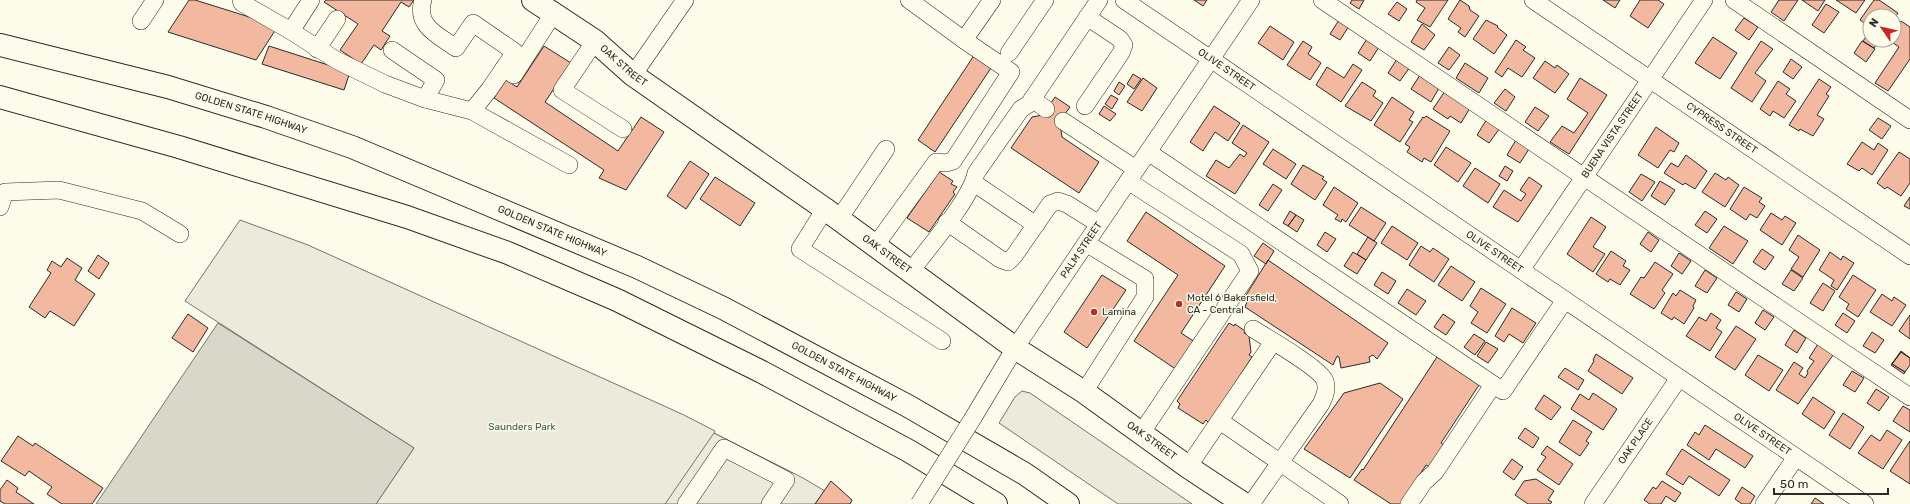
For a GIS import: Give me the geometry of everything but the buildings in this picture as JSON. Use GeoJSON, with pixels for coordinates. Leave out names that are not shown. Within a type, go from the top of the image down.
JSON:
{"type":"FeatureCollection","features":[{"type":"Feature","properties":{"kind":"main road","name":"OAK STREET"},"geometry":{"type":"LineString","coordinates":[[533,0],[595,41],[633,75],[832,214],[1015,348],[1084,392],[1142,432],[1188,467],[1244,504]]}},
{"type":"Feature","properties":{"kind":"main road"},"geometry":{"type":"LineString","coordinates":[[0,32],[102,71]]}},
{"type":"Feature","properties":{"kind":"main road","name":"GOLDEN STATE HIGHWAY"},"geometry":{"type":"LineString","coordinates":[[0,45],[168,87],[266,117],[352,147],[637,267],[723,308],[908,406],[1025,474],[1068,504]]}},
{"type":"Feature","properties":{"kind":"main road"},"geometry":{"type":"LineString","coordinates":[[0,97],[200,153],[407,217],[508,253],[617,300],[762,372],[903,448],[996,504]]}},
{"type":"Feature","properties":{"kind":"street"},"geometry":{"type":"LineString","coordinates":[[141,21],[155,0]]}},
{"type":"Feature","properties":{"kind":"street"},"geometry":{"type":"LineString","coordinates":[[241,0],[242,3],[291,31],[317,49],[385,84],[425,99],[472,112],[569,165]]}},
{"type":"Feature","properties":{"kind":"street"},"geometry":{"type":"LineString","coordinates":[[291,31],[311,0]]}},
{"type":"Feature","properties":{"kind":"street"},"geometry":{"type":"LineString","coordinates":[[423,0],[420,10],[426,26],[456,48],[474,23],[515,52],[472,112]]}},
{"type":"Feature","properties":{"kind":"street"},"geometry":{"type":"LineString","coordinates":[[633,75],[685,0]]}},
{"type":"Feature","properties":{"kind":"street"},"geometry":{"type":"LineString","coordinates":[[875,246],[936,162],[946,163],[953,161],[1011,72],[909,0]]}},
{"type":"Feature","properties":{"kind":"street"},"geometry":{"type":"LineString","coordinates":[[964,40],[992,0]]}},
{"type":"Feature","properties":{"kind":"street"},"geometry":{"type":"LineString","coordinates":[[1009,53],[1045,0]]}},
{"type":"Feature","properties":{"kind":"street"},"geometry":{"type":"LineString","coordinates":[[911,271],[974,183],[976,173],[1021,109],[1032,99],[1099,0]]}},
{"type":"Feature","properties":{"kind":"street","name":"OLIVE STREET"},"geometry":{"type":"LineString","coordinates":[[1124,0],[1865,504]]}},
{"type":"Feature","properties":{"kind":"street","name":"PALM STREET"},"geometry":{"type":"LineString","coordinates":[[919,504],[1015,348],[1251,0]]}},
{"type":"Feature","properties":{"kind":"street"},"geometry":{"type":"LineString","coordinates":[[1322,0],[1910,397]]}},
{"type":"Feature","properties":{"kind":"street","name":"CYPRESS STREET"},"geometry":{"type":"LineString","coordinates":[[1533,0],[1910,256]]}},
{"type":"Feature","properties":{"kind":"street","name":"BUENA VISTA STREET"},"geometry":{"type":"LineString","coordinates":[[1520,270],[1704,0]]}},
{"type":"Feature","properties":{"kind":"street"},"geometry":{"type":"LineString","coordinates":[[1734,0],[1910,120]]}},
{"type":"Feature","properties":{"kind":"street"},"geometry":{"type":"LineString","coordinates":[[504,68],[514,75],[553,14]]}},
{"type":"Feature","properties":{"kind":"street"},"geometry":{"type":"LineString","coordinates":[[1085,106],[1121,53],[1124,45],[1120,39],[1087,17]]}},
{"type":"Feature","properties":{"kind":"street"},"geometry":{"type":"LineString","coordinates":[[317,49],[337,19]]}},
{"type":"Feature","properties":{"kind":"street"},"geometry":{"type":"LineString","coordinates":[[595,41],[562,90],[623,129]]}},
{"type":"Feature","properties":{"kind":"street"},"geometry":{"type":"LineString","coordinates":[[392,50],[436,80],[425,99]]}},
{"type":"Feature","properties":{"kind":"street"},"geometry":{"type":"LineString","coordinates":[[1032,99],[1046,109]]}},
{"type":"Feature","properties":{"kind":"street"},"geometry":{"type":"LineString","coordinates":[[1063,120],[1132,175],[1241,254],[1250,271],[1142,432]]}},
{"type":"Feature","properties":{"kind":"street"},"geometry":{"type":"LineString","coordinates":[[886,149],[832,214],[800,249],[942,341]]}},
{"type":"Feature","properties":{"kind":"street"},"geometry":{"type":"LineString","coordinates":[[1148,152],[1503,391],[1565,300]]}},
{"type":"Feature","properties":{"kind":"street"},"geometry":{"type":"LineString","coordinates":[[974,183],[1036,225]]}},
{"type":"Feature","properties":{"kind":"street"},"geometry":{"type":"LineString","coordinates":[[2,199],[59,190],[142,211],[180,234]]}},
{"type":"Feature","properties":{"kind":"street"},"geometry":{"type":"LineString","coordinates":[[947,222],[1000,259],[1008,262],[1014,256],[1050,204],[1058,201],[1067,204],[1099,224]]}},
{"type":"Feature","properties":{"kind":"street"},"geometry":{"type":"LineString","coordinates":[[1084,392],[1146,297],[1144,279],[1086,242]]}},
{"type":"Feature","properties":{"kind":"street"},"geometry":{"type":"LineString","coordinates":[[1251,504],[1326,393],[1325,380],[1315,370],[1253,328]]}},
{"type":"Feature","properties":{"kind":"street"},"geometry":{"type":"LineString","coordinates":[[1188,467],[1273,342]]}},
{"type":"Feature","properties":{"kind":"street","name":"OAK PLACE"},"geometry":{"type":"LineString","coordinates":[[1593,504],[1679,378]]}},
{"type":"Feature","properties":{"kind":"street"},"geometry":{"type":"LineString","coordinates":[[1409,504],[1424,482],[1435,472],[1493,385]]}},
{"type":"Feature","properties":{"kind":"street"},"geometry":{"type":"LineString","coordinates":[[1220,421],[1340,504]]}},
{"type":"Feature","properties":{"kind":"street"},"geometry":{"type":"LineString","coordinates":[[686,504],[724,448],[786,480],[770,504]]}},
{"type":"Feature","properties":{"kind":"street"},"geometry":{"type":"LineString","coordinates":[[1764,504],[1796,457]]}},
{"type":"Feature","properties":{"kind":"green space","name":"Saunders Park"},"geometry":{"type":"Polygon","coordinates":[[[240,220],[308,245],[684,415],[715,431],[714,433],[803,478],[847,504],[376,504],[414,448],[185,301],[240,220]]]}},
{"type":"Feature","properties":{"kind":"green space"},"geometry":{"type":"Polygon","coordinates":[[[1022,391],[1030,393],[1192,504],[1118,504],[999,423],[1015,397],[1022,391]]]}},
{"type":"Feature","properties":{"kind":"shaded area"},"geometry":{"type":"Polygon","coordinates":[[[218,323],[414,448],[376,504],[96,504],[218,323]]]}},
{"type":"Feature","properties":{"kind":"shaded area"},"geometry":{"type":"Polygon","coordinates":[[[714,433],[791,473],[793,476],[777,504],[665,504],[714,433]]]}},
{"type":"Feature","properties":{"kind":"place","name":"Motel 6 Bakersfield, CA - Central"},"geometry":{"type":"Point","coordinates":[1179,304]}},
{"type":"Feature","properties":{"kind":"place","name":"Lamina"},"geometry":{"type":"Point","coordinates":[1094,312]}}]}
